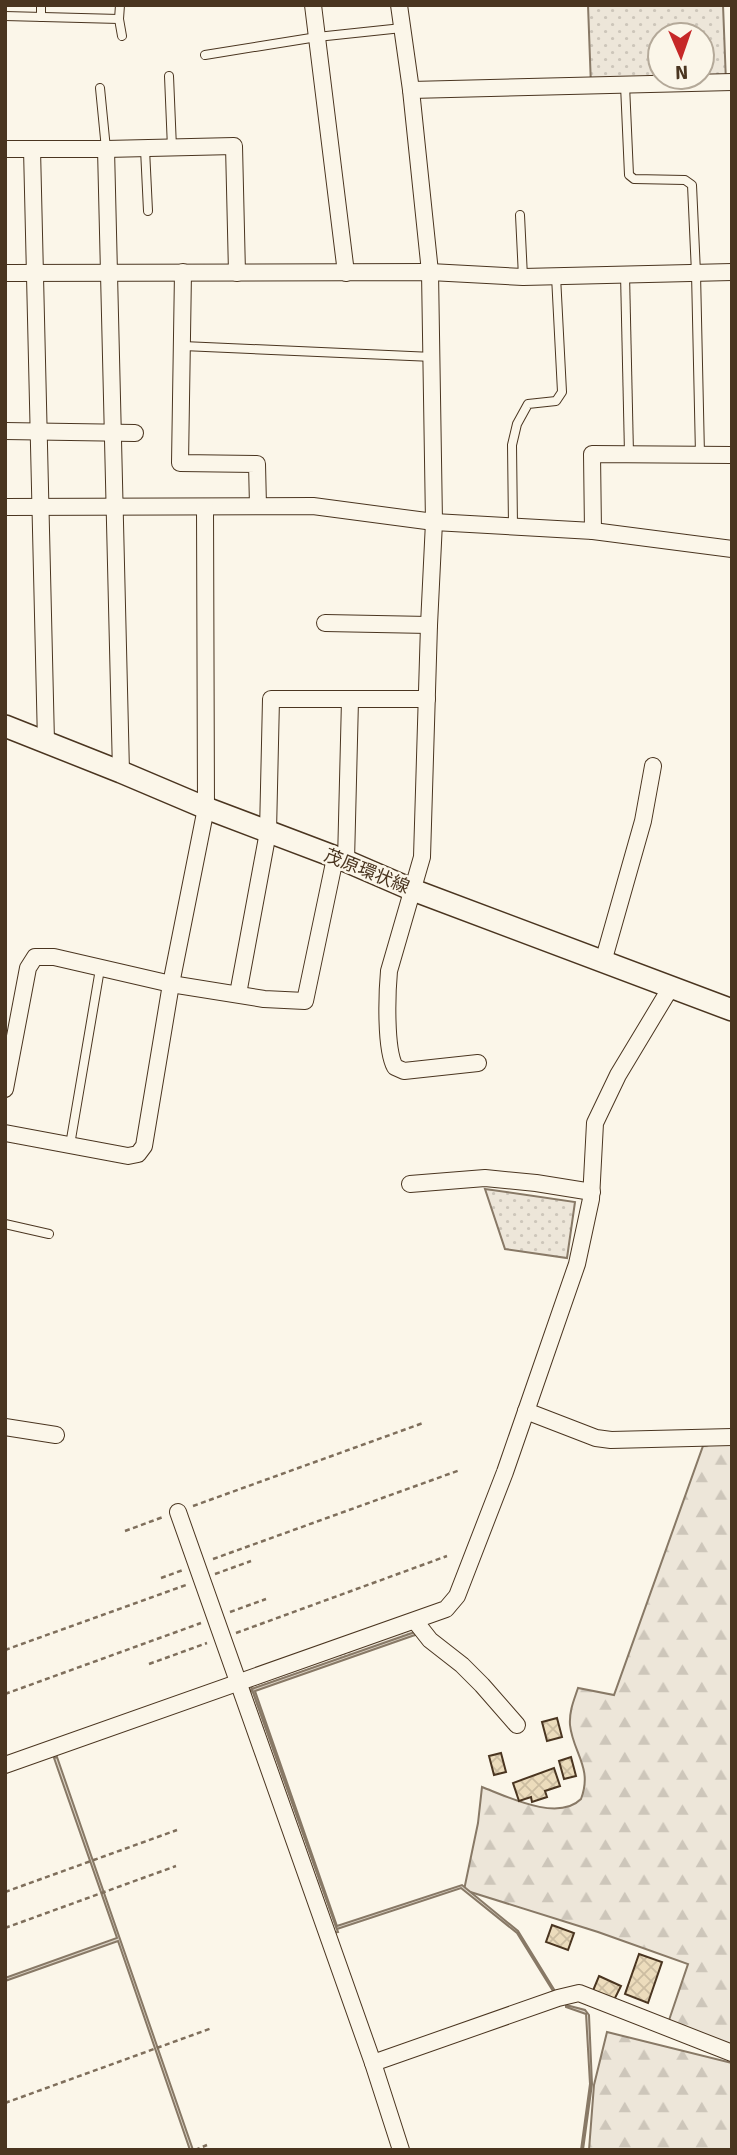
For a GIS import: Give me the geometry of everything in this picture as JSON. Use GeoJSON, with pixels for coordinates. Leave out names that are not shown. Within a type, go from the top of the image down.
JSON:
{"type":"FeatureCollection","features":[{"type":"Feature","properties":{"kind":"main road","name":"茂原環状線"},"geometry":{"type":"LineString","coordinates":[[5,726],[413,890],[732,1010]]}},
{"type":"Feature","properties":{"kind":"street"},"geometry":{"type":"LineString","coordinates":[[313,5],[346,273]]}},
{"type":"Feature","properties":{"kind":"street"},"geometry":{"type":"LineString","coordinates":[[398,5],[411,90],[430,272],[434,522],[422,857],[388,984],[389,1052],[395,1067],[404,1071],[478,1063]]}},
{"type":"Feature","properties":{"kind":"street"},"geometry":{"type":"LineString","coordinates":[[411,90],[732,82]]}},
{"type":"Feature","properties":{"kind":"street"},"geometry":{"type":"LineString","coordinates":[[5,149],[234,146],[237,272]]}},
{"type":"Feature","properties":{"kind":"street"},"geometry":{"type":"LineString","coordinates":[[32,149],[46,742]]}},
{"type":"Feature","properties":{"kind":"street"},"geometry":{"type":"LineString","coordinates":[[106,149],[121,772]]}},
{"type":"Feature","properties":{"kind":"street"},"geometry":{"type":"LineString","coordinates":[[183,272],[180,463],[257,464],[258,506]]}},
{"type":"Feature","properties":{"kind":"street"},"geometry":{"type":"LineString","coordinates":[[5,273],[430,272],[523,277],[732,272]]}},
{"type":"Feature","properties":{"kind":"street"},"geometry":{"type":"LineString","coordinates":[[5,431],[135,433]]}},
{"type":"Feature","properties":{"kind":"street"},"geometry":{"type":"LineString","coordinates":[[593,531],[592,454],[732,455]]}},
{"type":"Feature","properties":{"kind":"street"},"geometry":{"type":"LineString","coordinates":[[5,507],[313,506],[434,522],[593,531],[732,549]]}},
{"type":"Feature","properties":{"kind":"street"},"geometry":{"type":"LineString","coordinates":[[5,1133],[128,1156],[138,1154],[144,1146],[171,984],[206,808],[205,507]]}},
{"type":"Feature","properties":{"kind":"street"},"geometry":{"type":"LineString","coordinates":[[325,623],[429,625]]}},
{"type":"Feature","properties":{"kind":"street"},"geometry":{"type":"LineString","coordinates":[[237,994],[268,832],[271,699],[427,699]]}},
{"type":"Feature","properties":{"kind":"street"},"geometry":{"type":"LineString","coordinates":[[5,1089],[7,1065],[28,968],[35,957],[54,957],[171,984],[264,999],[305,1001],[341,860],[350,700]]}},
{"type":"Feature","properties":{"kind":"street"},"geometry":{"type":"LineString","coordinates":[[603,962],[643,821],[653,766]]}},
{"type":"Feature","properties":{"kind":"street"},"geometry":{"type":"LineString","coordinates":[[5,1765],[446,1609],[457,1596],[577,1264],[592,1192],[595,1124],[618,1075],[671,987]]}},
{"type":"Feature","properties":{"kind":"street"},"geometry":{"type":"LineString","coordinates":[[410,1184],[485,1178],[592,1192]]}},
{"type":"Feature","properties":{"kind":"street"},"geometry":{"type":"LineString","coordinates":[[526,1410],[596,1437],[611,1440],[732,1437]]}},
{"type":"Feature","properties":{"kind":"street"},"geometry":{"type":"LineString","coordinates":[[8,1432],[56,1435]]}},
{"type":"Feature","properties":{"kind":"street"},"geometry":{"type":"LineString","coordinates":[[178,1512],[373,2063],[401,2150]]}},
{"type":"Feature","properties":{"kind":"street"},"geometry":{"type":"LineString","coordinates":[[415,1621],[441,1651],[462,1665],[482,1685],[517,1725]]}},
{"type":"Feature","properties":{"kind":"street"},"geometry":{"type":"LineString","coordinates":[[373,2063],[579,1993],[732,2053]]}},
{"type":"Feature","properties":{"kind":"lane"},"geometry":{"type":"LineString","coordinates":[[41,5],[41,17]]}},
{"type":"Feature","properties":{"kind":"lane"},"geometry":{"type":"LineString","coordinates":[[120,5],[122,36]]}},
{"type":"Feature","properties":{"kind":"lane"},"geometry":{"type":"LineString","coordinates":[[5,16],[120,19]]}},
{"type":"Feature","properties":{"kind":"lane"},"geometry":{"type":"LineString","coordinates":[[205,55],[317,37],[402,28]]}},
{"type":"Feature","properties":{"kind":"lane"},"geometry":{"type":"LineString","coordinates":[[169,76],[172,148]]}},
{"type":"Feature","properties":{"kind":"lane"},"geometry":{"type":"LineString","coordinates":[[625,85],[629,175],[634,179],[685,180],[692,184],[700,455]]}},
{"type":"Feature","properties":{"kind":"lane"},"geometry":{"type":"LineString","coordinates":[[100,88],[106,149]]}},
{"type":"Feature","properties":{"kind":"lane"},"geometry":{"type":"LineString","coordinates":[[145,149],[148,211]]}},
{"type":"Feature","properties":{"kind":"lane"},"geometry":{"type":"LineString","coordinates":[[520,215],[523,277]]}},
{"type":"Feature","properties":{"kind":"lane"},"geometry":{"type":"LineString","coordinates":[[625,274],[629,454]]}},
{"type":"Feature","properties":{"kind":"lane"},"geometry":{"type":"LineString","coordinates":[[513,526],[512,445],[517,424],[528,404],[556,401],[562,392],[556,276]]}},
{"type":"Feature","properties":{"kind":"lane"},"geometry":{"type":"LineString","coordinates":[[183,346],[433,357]]}},
{"type":"Feature","properties":{"kind":"lane"},"geometry":{"type":"LineString","coordinates":[[70,1145],[100,969]]}},
{"type":"Feature","properties":{"kind":"lane"},"geometry":{"type":"LineString","coordinates":[[5,1224],[50,1234]]}},
{"type":"Feature","properties":{"kind":"path"},"geometry":{"type":"LineString","coordinates":[[125,1531],[423,1423]]}},
{"type":"Feature","properties":{"kind":"path"},"geometry":{"type":"LineString","coordinates":[[5,1650],[460,1470]]}},
{"type":"Feature","properties":{"kind":"path"},"geometry":{"type":"LineString","coordinates":[[149,1664],[447,1556]]}},
{"type":"Feature","properties":{"kind":"path"},"geometry":{"type":"LineString","coordinates":[[162,1578],[251,1561]]}},
{"type":"Feature","properties":{"kind":"path"},"geometry":{"type":"LineString","coordinates":[[5,1693],[266,1599]]}},
{"type":"Feature","properties":{"kind":"path"},"geometry":{"type":"LineString","coordinates":[[5,1892],[177,1830]]}},
{"type":"Feature","properties":{"kind":"path"},"geometry":{"type":"LineString","coordinates":[[5,1928],[176,1866]]}},
{"type":"Feature","properties":{"kind":"path"},"geometry":{"type":"LineString","coordinates":[[5,2103],[212,2028]]}},
{"type":"Feature","properties":{"kind":"path"},"geometry":{"type":"LineString","coordinates":[[195,2150],[207,2145]]}},
{"type":"Feature","properties":{"kind":"green space"},"geometry":{"type":"Polygon","coordinates":[[[588,5],[723,5],[726,82],[716,82],[716,21],[646,21],[646,84],[591,86],[588,5]]]}},
{"type":"Feature","properties":{"kind":"green space"},"geometry":{"type":"Polygon","coordinates":[[[485,1189],[575,1202],[567,1258],[505,1249],[485,1189]]]}},
{"type":"Feature","properties":{"kind":"green space"},"geometry":{"type":"Polygon","coordinates":[[[732,1445],[732,2051],[666,2029],[688,1964],[598,1932],[464,1890],[478,1823],[482,1787],[546,1808],[571,1805],[581,1799],[584,1769],[570,1725],[571,1710],[578,1688],[614,1695],[703,1446],[732,1445]]]}},
{"type":"Feature","properties":{"kind":"green space"},"geometry":{"type":"Polygon","coordinates":[[[415,1627],[420,1634],[415,1633],[252,1689],[338,1932],[333,1933],[250,1695],[252,1685],[415,1627]]]}},
{"type":"Feature","properties":{"kind":"green space"},"geometry":{"type":"Polygon","coordinates":[[[607,2032],[732,2063],[732,2150],[589,2150],[594,2085],[607,2032]]]}},
{"type":"Feature","properties":{"kind":"shaded area"},"geometry":{"type":"Polygon","coordinates":[[[415,1632],[415,1635],[255,1691],[337,1926],[462,1885],[518,1931],[555,1991],[517,1933],[461,1888],[337,1929],[252,1689],[415,1632]]]}},
{"type":"Feature","properties":{"kind":"shaded area"},"geometry":{"type":"Polygon","coordinates":[[[57,1757],[193,2150],[190,2150],[118,1941],[5,1981],[5,1978],[117,1938],[54,1758],[57,1757]]]}},
{"type":"Feature","properties":{"kind":"shaded area"},"geometry":{"type":"Polygon","coordinates":[[[566,2005],[585,2010],[589,2015],[592,2084],[583,2150],[590,2084],[586,2014],[566,2005]]]}},
{"type":"Feature","properties":{"kind":"building"},"geometry":{"type":"Polygon","coordinates":[[[557,1718],[562,1737],[547,1741],[542,1722],[557,1718]]]}},
{"type":"Feature","properties":{"kind":"building"},"geometry":{"type":"Polygon","coordinates":[[[501,1753],[506,1772],[494,1775],[489,1756],[501,1753]]]}},
{"type":"Feature","properties":{"kind":"building"},"geometry":{"type":"Polygon","coordinates":[[[571,1757],[576,1776],[564,1779],[559,1761],[571,1757]]]}},
{"type":"Feature","properties":{"kind":"building"},"geometry":{"type":"Polygon","coordinates":[[[554,1768],[560,1786],[545,1791],[547,1797],[532,1802],[531,1797],[519,1801],[513,1783],[554,1768]]]}},
{"type":"Feature","properties":{"kind":"building"},"geometry":{"type":"Polygon","coordinates":[[[552,1925],[574,1933],[568,1950],[546,1942],[552,1925]]]}},
{"type":"Feature","properties":{"kind":"building"},"geometry":{"type":"Polygon","coordinates":[[[639,1954],[662,1962],[648,2003],[625,1994],[639,1954]]]}},
{"type":"Feature","properties":{"kind":"building"},"geometry":{"type":"Polygon","coordinates":[[[599,1976],[621,1986],[613,2002],[592,1993],[599,1976]]]}}]}
